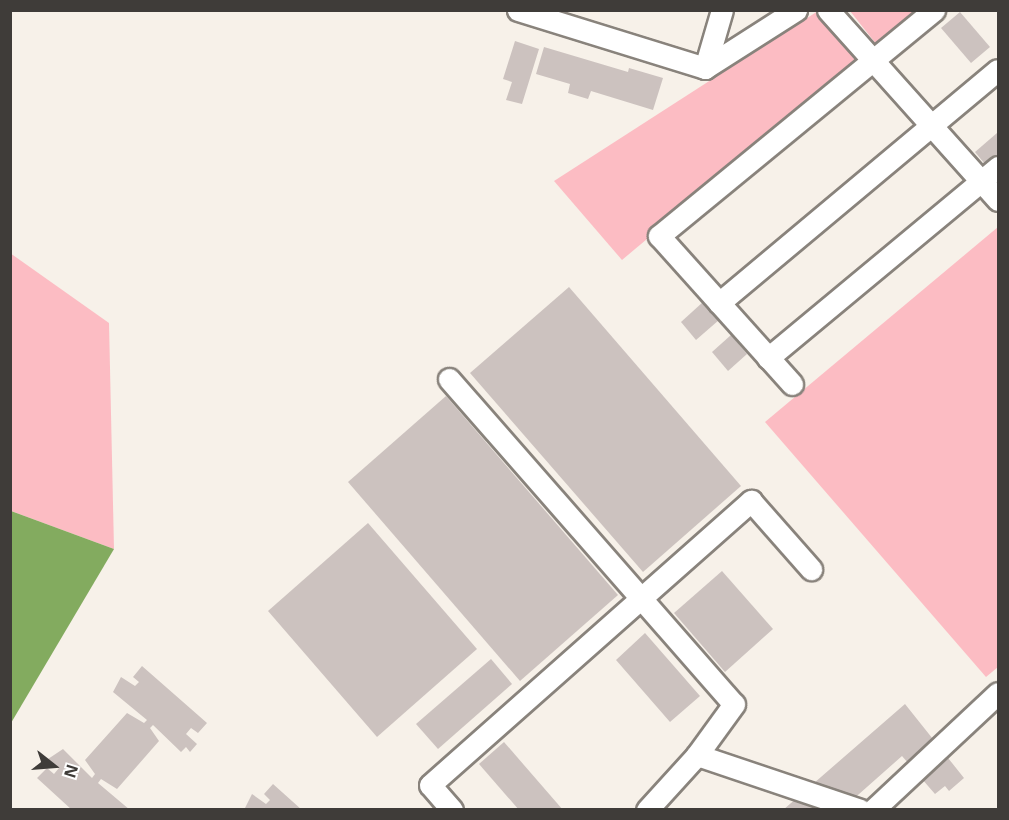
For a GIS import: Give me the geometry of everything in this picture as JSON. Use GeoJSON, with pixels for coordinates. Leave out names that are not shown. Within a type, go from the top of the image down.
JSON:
{"type":"FeatureCollection","features":[{"type":"Feature","properties":{"kind":"street"},"geometry":{"type":"LineString","coordinates":[[518,10],[579,20],[705,68]]}},
{"type":"Feature","properties":{"kind":"street"},"geometry":{"type":"LineString","coordinates":[[705,68],[722,10]]}},
{"type":"Feature","properties":{"kind":"street"},"geometry":{"type":"LineString","coordinates":[[705,68],[796,10]]}},
{"type":"Feature","properties":{"kind":"street"},"geometry":{"type":"LineString","coordinates":[[828,10],[999,200]]}},
{"type":"Feature","properties":{"kind":"street"},"geometry":{"type":"LineString","coordinates":[[792,384],[659,236],[934,10]]}},
{"type":"Feature","properties":{"kind":"street"},"geometry":{"type":"LineString","coordinates":[[719,303],[999,70]]}},
{"type":"Feature","properties":{"kind":"street"},"geometry":{"type":"LineString","coordinates":[[768,358],[999,168]]}},
{"type":"Feature","properties":{"kind":"street"},"geometry":{"type":"LineString","coordinates":[[449,379],[734,704],[706,758],[647,810]]}},
{"type":"Feature","properties":{"kind":"street"},"geometry":{"type":"LineString","coordinates":[[452,810],[430,785],[751,501],[811,569]]}},
{"type":"Feature","properties":{"kind":"street"},"geometry":{"type":"LineString","coordinates":[[873,810],[999,693]]}},
{"type":"Feature","properties":{"kind":"street"},"geometry":{"type":"LineString","coordinates":[[706,758],[860,810]]}},
{"type":"Feature","properties":{"kind":"shaded area"},"geometry":{"type":"Polygon","coordinates":[[[818,11],[860,60],[622,260],[554,181],[818,11]]]}},
{"type":"Feature","properties":{"kind":"shaded area"},"geometry":{"type":"Polygon","coordinates":[[[850,11],[919,11],[877,45],[850,11]]]}},
{"type":"Feature","properties":{"kind":"shaded area"},"geometry":{"type":"Polygon","coordinates":[[[998,227],[998,667],[986,677],[765,422],[998,227]]]}},
{"type":"Feature","properties":{"kind":"shaded area"},"geometry":{"type":"Polygon","coordinates":[[[10,253],[109,323],[114,549],[11,511],[10,253]]]}},
{"type":"Feature","properties":{"kind":"shaded area"},"geometry":{"type":"Polygon","coordinates":[[[10,511],[114,549],[11,723],[10,511]]]}},
{"type":"Feature","properties":{"kind":"building"},"geometry":{"type":"Polygon","coordinates":[[[960,12],[990,47],[971,63],[941,28],[960,12]]]}},
{"type":"Feature","properties":{"kind":"building"},"geometry":{"type":"Polygon","coordinates":[[[515,41],[539,49],[522,104],[506,100],[512,82],[503,79],[515,41]]]}},
{"type":"Feature","properties":{"kind":"building"},"geometry":{"type":"Polygon","coordinates":[[[544,47],[628,72],[629,68],[663,78],[653,110],[591,91],[588,99],[568,93],[570,84],[536,74],[544,47]]]}},
{"type":"Feature","properties":{"kind":"building"},"geometry":{"type":"Polygon","coordinates":[[[997,133],[998,161],[989,169],[975,152],[997,133]]]}},
{"type":"Feature","properties":{"kind":"building"},"geometry":{"type":"Polygon","coordinates":[[[569,287],[741,486],[643,572],[470,373],[569,287]]]}},
{"type":"Feature","properties":{"kind":"building"},"geometry":{"type":"Polygon","coordinates":[[[703,302],[719,320],[696,340],[681,322],[703,302]]]}},
{"type":"Feature","properties":{"kind":"building"},"geometry":{"type":"Polygon","coordinates":[[[731,335],[747,354],[728,371],[712,352],[731,335]]]}},
{"type":"Feature","properties":{"kind":"building"},"geometry":{"type":"Polygon","coordinates":[[[446,396],[618,595],[520,681],[348,482],[446,396]]]}},
{"type":"Feature","properties":{"kind":"building"},"geometry":{"type":"Polygon","coordinates":[[[368,523],[477,649],[377,737],[268,611],[368,523]]]}},
{"type":"Feature","properties":{"kind":"building"},"geometry":{"type":"Polygon","coordinates":[[[722,571],[773,629],[725,672],[674,613],[722,571]]]}},
{"type":"Feature","properties":{"kind":"building"},"geometry":{"type":"Polygon","coordinates":[[[645,633],[700,696],[670,722],[616,660],[645,633]]]}},
{"type":"Feature","properties":{"kind":"building"},"geometry":{"type":"Polygon","coordinates":[[[491,659],[512,684],[438,749],[416,724],[491,659]]]}},
{"type":"Feature","properties":{"kind":"building"},"geometry":{"type":"Polygon","coordinates":[[[142,666],[207,723],[198,733],[191,728],[186,734],[197,744],[190,752],[186,747],[181,752],[153,725],[150,728],[159,741],[117,789],[101,779],[98,783],[130,810],[72,810],[37,778],[47,768],[54,774],[59,768],[48,759],[63,749],[92,778],[95,774],[85,760],[127,713],[144,723],[147,720],[113,692],[121,677],[135,686],[139,682],[133,677],[142,666]]]}},
{"type":"Feature","properties":{"kind":"building"},"geometry":{"type":"Polygon","coordinates":[[[905,704],[964,778],[949,791],[945,786],[935,794],[902,756],[841,810],[783,810],[905,704]]]}},
{"type":"Feature","properties":{"kind":"building"},"geometry":{"type":"Polygon","coordinates":[[[504,742],[563,810],[519,810],[479,764],[504,742]]]}},
{"type":"Feature","properties":{"kind":"building"},"geometry":{"type":"Polygon","coordinates":[[[273,784],[302,810],[244,810],[252,794],[266,804],[270,800],[264,794],[273,784]]]}}]}
